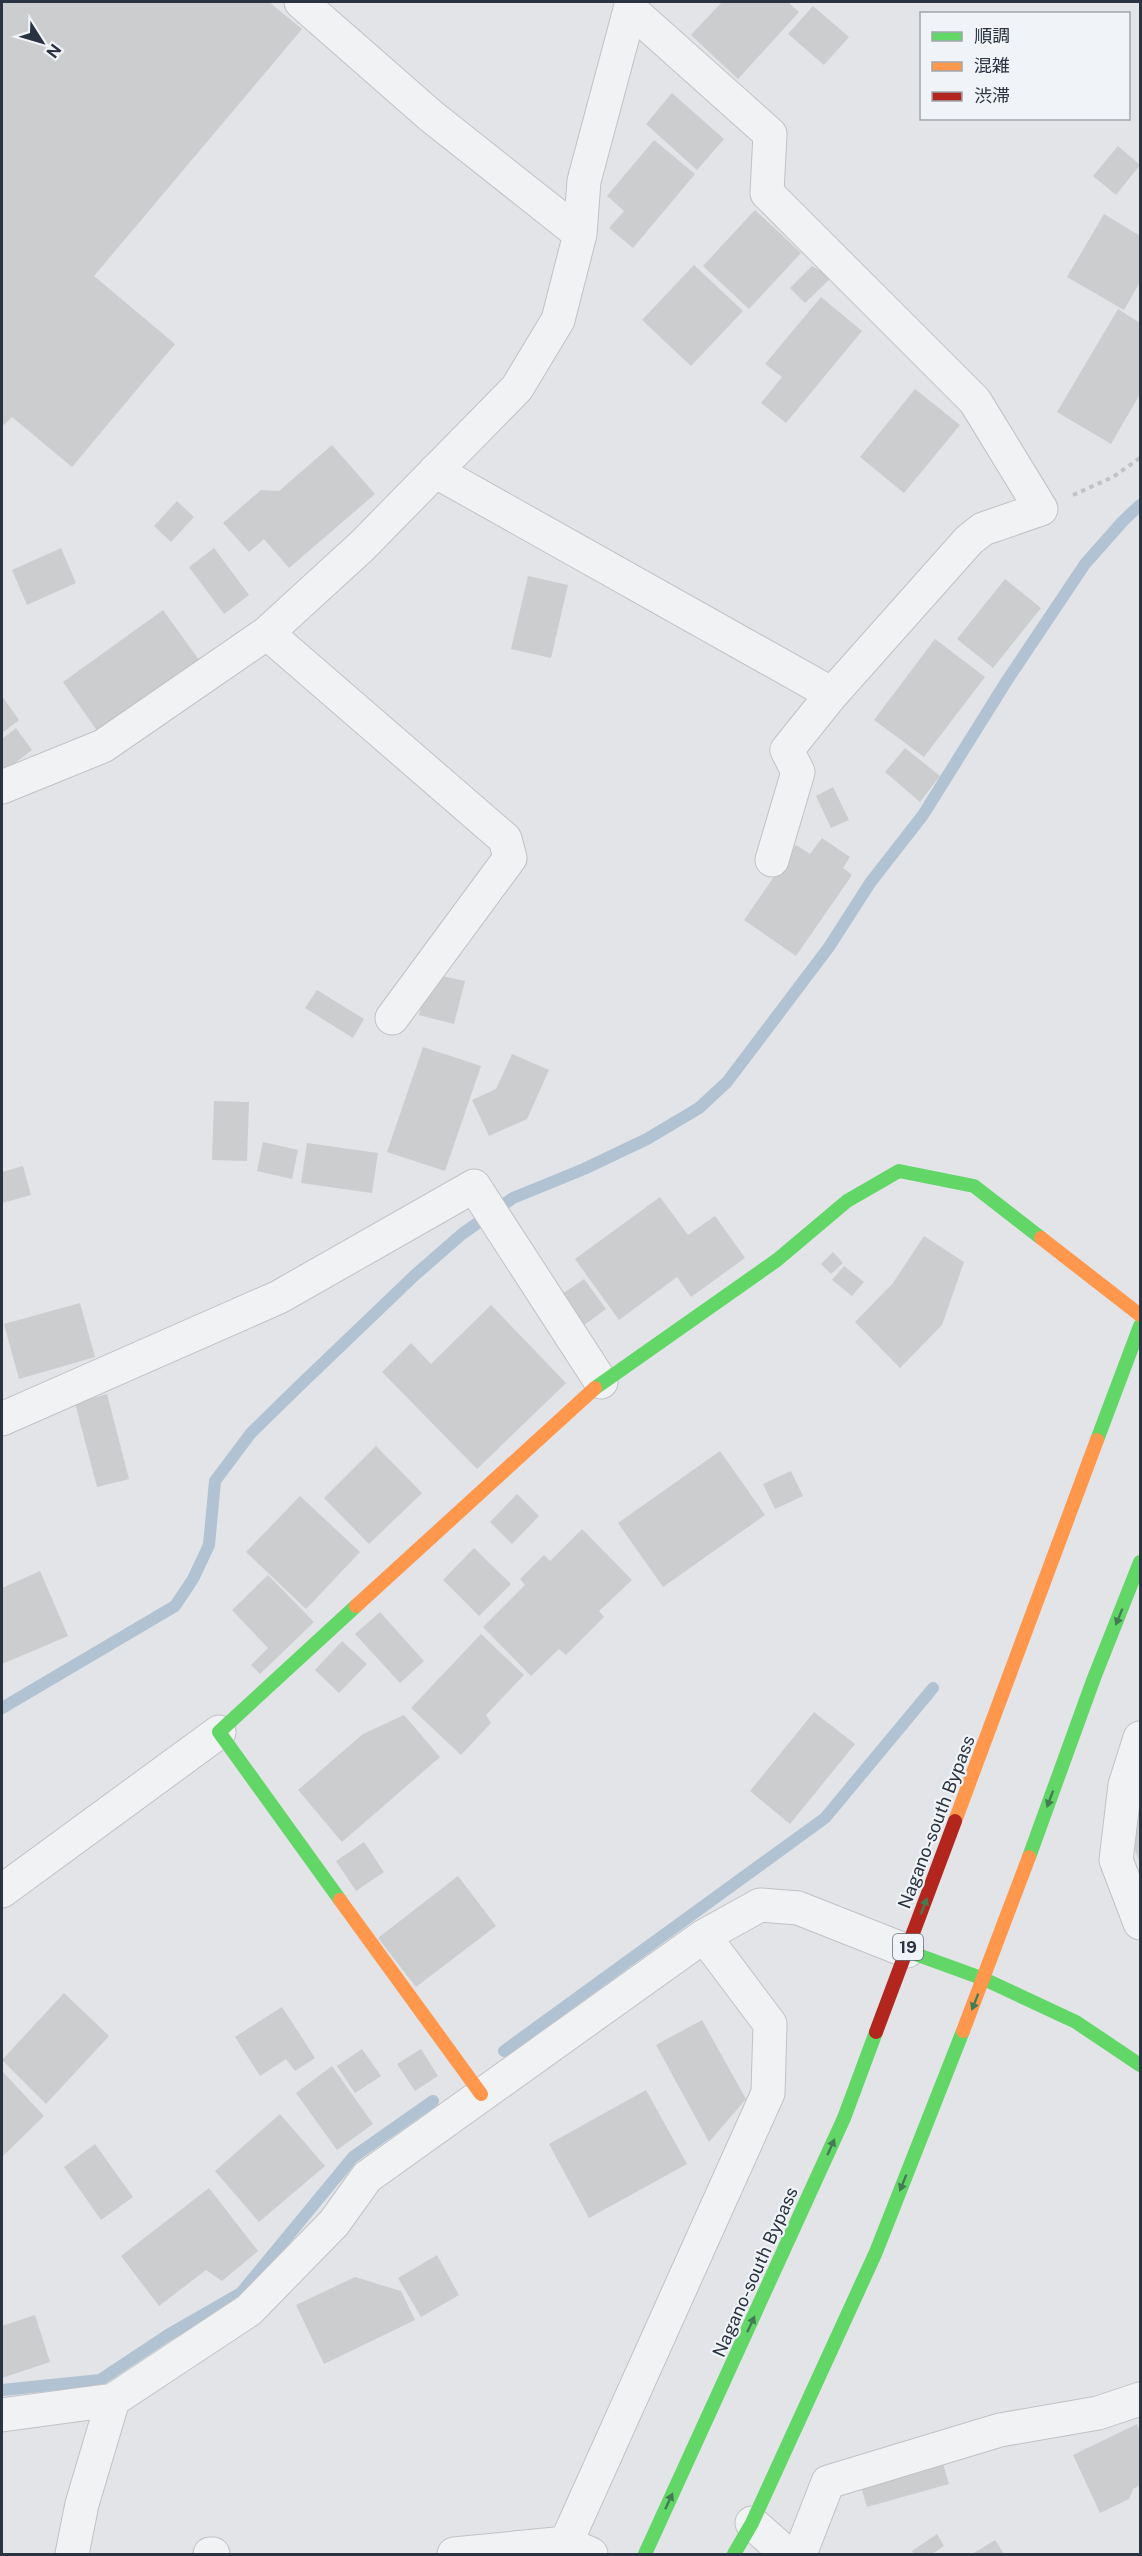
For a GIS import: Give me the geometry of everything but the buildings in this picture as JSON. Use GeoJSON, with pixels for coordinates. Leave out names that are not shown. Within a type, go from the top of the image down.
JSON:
{"type":"FeatureCollection","features":[{"type":"Feature","properties":{"kind":"main road"},"geometry":{"type":"LineString","coordinates":[[481,2094],[219,1732],[601,1382],[777,1260],[847,1201],[899,1171],[974,1185],[1140,1315]]}},
{"type":"Feature","properties":{"kind":"main road","name":"Nagano-south Bypass"},"geometry":{"type":"LineString","coordinates":[[645,2554],[844,2118],[1140,1326]]}},
{"type":"Feature","properties":{"kind":"main road"},"geometry":{"type":"LineString","coordinates":[[734,2554],[752,2523],[876,2252],[984,1979],[1094,1678],[1140,1562]]}},
{"type":"Feature","properties":{"kind":"main road"},"geometry":{"type":"LineString","coordinates":[[907,1951],[984,1979],[1076,2022],[1140,2065]]}},
{"type":"Feature","properties":{"kind":"street"},"geometry":{"type":"LineString","coordinates":[[301,2],[431,116],[580,234]]}},
{"type":"Feature","properties":{"kind":"street"},"geometry":{"type":"LineString","coordinates":[[2,787],[103,746],[267,633],[362,546],[518,388],[558,320],[580,234],[584,181],[631,5],[770,134],[767,193],[975,401],[1041,509],[983,529],[969,540],[832,694],[787,750],[798,772],[772,860]]}},
{"type":"Feature","properties":{"kind":"street"},"geometry":{"type":"LineString","coordinates":[[435,471],[832,694]]}},
{"type":"Feature","properties":{"kind":"street"},"geometry":{"type":"LineString","coordinates":[[267,633],[504,839],[510,858],[392,1018]]}},
{"type":"Feature","properties":{"kind":"street"},"geometry":{"type":"LineString","coordinates":[[2,1419],[279,1297],[474,1186],[601,1382]]}},
{"type":"Feature","properties":{"kind":"street"},"geometry":{"type":"LineString","coordinates":[[2,1891],[219,1732]]}},
{"type":"Feature","properties":{"kind":"street"},"geometry":{"type":"LineString","coordinates":[[1140,1738],[1125,1785],[1116,1860],[1140,1923]]}},
{"type":"Feature","properties":{"kind":"street"},"geometry":{"type":"LineString","coordinates":[[2,2415],[113,2400],[249,2310],[334,2223],[367,2177],[704,1935],[760,1905],[798,1908],[907,1951]]}},
{"type":"Feature","properties":{"kind":"street"},"geometry":{"type":"LineString","coordinates":[[454,2554],[573,2551],[768,2093],[770,2024],[704,1935]]}},
{"type":"Feature","properties":{"kind":"street"},"geometry":{"type":"LineString","coordinates":[[800,2554],[828,2482],[1000,2430],[1098,2413],[1140,2399]]}},
{"type":"Feature","properties":{"kind":"street"},"geometry":{"type":"LineString","coordinates":[[72,2554],[82,2504],[113,2400]]}},
{"type":"Feature","properties":{"kind":"street"},"geometry":{"type":"LineString","coordinates":[[752,2523],[787,2554]]}},
{"type":"Feature","properties":{"kind":"path"},"geometry":{"type":"LineString","coordinates":[[1041,509],[1113,477],[1140,458]]}},
{"type":"Feature","properties":{"kind":"waterway"},"geometry":{"type":"LineString","coordinates":[[2,1708],[175,1606],[193,1579],[209,1545],[215,1481],[251,1433],[415,1275],[462,1234],[513,1198],[584,1169],[647,1139],[699,1108],[727,1082],[829,947],[870,883],[923,815],[1006,682],[1085,564],[1140,505]]}},
{"type":"Feature","properties":{"kind":"waterway"},"geometry":{"type":"LineString","coordinates":[[504,2051],[825,1818],[933,1688]]}},
{"type":"Feature","properties":{"kind":"waterway"},"geometry":{"type":"LineString","coordinates":[[2,2390],[100,2380],[168,2335],[241,2293],[353,2157],[433,2101]]}},
{"type":"Feature","properties":{"kind":"traffic: fast"},"geometry":{"type":"LineString","coordinates":[[595,1388],[777,1260],[847,1201],[899,1171],[974,1186],[1041,1238]]}},
{"type":"Feature","properties":{"kind":"traffic: fast"},"geometry":{"type":"LineString","coordinates":[[1097,1440],[1140,1326]]}},
{"type":"Feature","properties":{"kind":"traffic: fast"},"geometry":{"type":"LineString","coordinates":[[1029,1857],[1094,1678],[1140,1562]]}},
{"type":"Feature","properties":{"kind":"traffic: fast"},"geometry":{"type":"LineString","coordinates":[[340,1900],[219,1732],[356,1606]]}},
{"type":"Feature","properties":{"kind":"traffic: fast"},"geometry":{"type":"LineString","coordinates":[[907,1951],[984,1979],[1076,2022],[1140,2065]]}},
{"type":"Feature","properties":{"kind":"traffic: fast"},"geometry":{"type":"LineString","coordinates":[[734,2554],[752,2523],[876,2252],[963,2031]]}},
{"type":"Feature","properties":{"kind":"traffic: fast"},"geometry":{"type":"LineString","coordinates":[[645,2554],[844,2118],[876,2032]]}},
{"type":"Feature","properties":{"kind":"traffic: slow"},"geometry":{"type":"LineString","coordinates":[[1041,1238],[1140,1315]]}},
{"type":"Feature","properties":{"kind":"traffic: slow"},"geometry":{"type":"LineString","coordinates":[[356,1606],[595,1388]]}},
{"type":"Feature","properties":{"kind":"traffic: slow"},"geometry":{"type":"LineString","coordinates":[[955,1821],[1097,1440]]}},
{"type":"Feature","properties":{"kind":"traffic: slow"},"geometry":{"type":"LineString","coordinates":[[963,2031],[1029,1857]]}},
{"type":"Feature","properties":{"kind":"traffic: slow"},"geometry":{"type":"LineString","coordinates":[[340,1900],[481,2094]]}},
{"type":"Feature","properties":{"kind":"traffic: jam"},"geometry":{"type":"LineString","coordinates":[[876,2032],[955,1821]]}}]}
